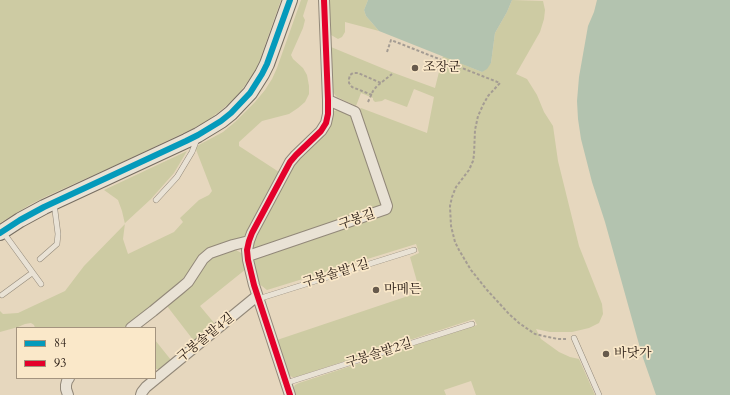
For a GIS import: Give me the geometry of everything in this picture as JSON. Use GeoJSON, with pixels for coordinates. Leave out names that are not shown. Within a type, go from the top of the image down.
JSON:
{"type":"FeatureCollection","features":[{"type":"Feature","properties":{"kind":"street"},"geometry":{"type":"LineString","coordinates":[[1,232],[53,202],[134,166],[198,135],[221,121],[245,98],[262,74],[290,0]]}},
{"type":"Feature","properties":{"kind":"street"},"geometry":{"type":"LineString","coordinates":[[290,395],[250,272],[247,250],[249,242],[268,203],[290,162],[321,131],[326,123],[328,114],[328,100],[324,0]]}},
{"type":"Feature","properties":{"kind":"street","name":"구봉길"},"geometry":{"type":"LineString","coordinates":[[248,256],[386,209],[387,206],[355,112],[328,100]]}},
{"type":"Feature","properties":{"kind":"street"},"geometry":{"type":"LineString","coordinates":[[132,327],[188,282],[203,259],[210,252],[249,242]]}},
{"type":"Feature","properties":{"kind":"street","name":"구봉솔밭4길"},"geometry":{"type":"LineString","coordinates":[[156,378],[258,297]]}},
{"type":"Feature","properties":{"kind":"street"},"geometry":{"type":"LineString","coordinates":[[68,395],[66,385],[69,379]]}},
{"type":"Feature","properties":{"kind":"street","name":"구봉솔밭4길"},"geometry":{"type":"LineString","coordinates":[[141,395],[146,387],[155,379]]}},
{"type":"Feature","properties":{"kind":"lane"},"geometry":{"type":"LineString","coordinates":[[156,200],[177,177],[192,152],[198,135]]}},
{"type":"Feature","properties":{"kind":"lane"},"geometry":{"type":"LineString","coordinates":[[40,259],[57,244],[58,234],[53,202]]}},
{"type":"Feature","properties":{"kind":"lane"},"geometry":{"type":"LineString","coordinates":[[1,232],[41,284]]}},
{"type":"Feature","properties":{"kind":"lane","name":"구봉솔밭1길"},"geometry":{"type":"LineString","coordinates":[[258,297],[414,250]]}},
{"type":"Feature","properties":{"kind":"lane"},"geometry":{"type":"LineString","coordinates":[[2,295],[32,272]]}},
{"type":"Feature","properties":{"kind":"lane","name":"구봉솔밭2길"},"geometry":{"type":"LineString","coordinates":[[286,384],[472,324]]}},
{"type":"Feature","properties":{"kind":"lane"},"geometry":{"type":"LineString","coordinates":[[574,338],[599,395]]}},
{"type":"Feature","properties":{"kind":"path"},"geometry":{"type":"LineString","coordinates":[[387,52],[391,40],[500,83],[488,96],[478,116],[475,130],[473,161],[469,170],[456,187],[452,197],[450,206],[451,226],[459,250],[471,270],[509,314],[535,334],[548,338],[574,338]]}},
{"type":"Feature","properties":{"kind":"path"},"geometry":{"type":"LineString","coordinates":[[372,95],[352,87],[349,83],[350,75],[358,73],[381,83]]}},
{"type":"Feature","properties":{"kind":"path"},"geometry":{"type":"LineString","coordinates":[[368,102],[373,91],[392,74]]}},
{"type":"Feature","properties":{"kind":"shaded area"},"geometry":{"type":"Polygon","coordinates":[[[0,0],[281,0],[255,71],[241,91],[220,111],[207,121],[192,129],[47,196],[0,223],[0,0]]]}},
{"type":"Feature","properties":{"kind":"shaded area"},"geometry":{"type":"Polygon","coordinates":[[[301,0],[308,0],[303,16],[305,20],[303,28],[291,55],[293,59],[303,68],[307,75],[309,94],[305,102],[298,108],[289,114],[262,121],[239,142],[239,146],[279,172],[249,232],[242,238],[207,248],[186,276],[144,314],[124,327],[35,327],[31,323],[0,332],[0,311],[3,314],[18,313],[65,291],[84,266],[125,224],[123,239],[128,254],[174,232],[183,222],[180,218],[199,200],[209,195],[212,191],[195,147],[223,132],[255,102],[265,90],[277,68],[301,0]]]}},
{"type":"Feature","properties":{"kind":"shaded area"},"geometry":{"type":"Polygon","coordinates":[[[329,0],[368,0],[364,10],[366,16],[379,31],[345,22],[345,32],[342,37],[338,39],[331,35],[329,0]]]}},
{"type":"Feature","properties":{"kind":"shaded area"},"geometry":{"type":"Polygon","coordinates":[[[368,0],[512,0],[495,33],[491,63],[487,69],[482,72],[379,31],[366,16],[364,10],[368,0]]]}},
{"type":"Feature","properties":{"kind":"shaded area"},"geometry":{"type":"Polygon","coordinates":[[[512,0],[543,1],[545,10],[540,32],[516,74],[527,79],[553,126],[558,161],[579,246],[602,304],[603,314],[599,323],[589,328],[572,332],[550,332],[536,329],[541,339],[559,352],[579,359],[595,395],[476,395],[471,381],[444,390],[446,395],[295,395],[293,389],[295,385],[299,383],[477,325],[474,319],[296,377],[289,375],[277,340],[420,292],[410,257],[419,253],[416,244],[267,290],[258,283],[252,256],[252,246],[255,236],[294,165],[319,141],[326,132],[332,112],[337,110],[352,115],[361,108],[427,133],[434,97],[414,89],[407,107],[385,99],[375,102],[373,98],[361,93],[356,106],[337,97],[331,88],[331,47],[435,88],[443,56],[482,72],[491,63],[495,33],[512,0]]]}},
{"type":"Feature","properties":{"kind":"shaded area"},"geometry":{"type":"Polygon","coordinates":[[[597,0],[730,0],[730,395],[656,395],[642,355],[605,222],[592,182],[581,139],[578,119],[577,101],[579,77],[588,26],[597,0]]]}},
{"type":"Feature","properties":{"kind":"shaded area"},"geometry":{"type":"Polygon","coordinates":[[[187,151],[174,173],[151,199],[125,224],[118,200],[104,190],[187,151]]]}},
{"type":"Feature","properties":{"kind":"shaded area"},"geometry":{"type":"Polygon","coordinates":[[[236,250],[243,254],[246,269],[200,306],[215,324],[194,341],[167,306],[212,256],[236,250]]]}},
{"type":"Feature","properties":{"kind":"shaded area"},"geometry":{"type":"Polygon","coordinates":[[[156,341],[171,360],[159,369],[156,369],[156,341]]]}},
{"type":"Feature","properties":{"kind":"transit line","name":"84"},"geometry":{"type":"LineString","coordinates":[[0,233],[44,207],[198,135],[231,113],[250,93],[262,74],[290,0]]}},
{"type":"Feature","properties":{"kind":"transit line","name":"93"},"geometry":{"type":"LineString","coordinates":[[290,395],[254,285],[247,250],[252,233],[290,162],[321,131],[326,123],[328,114],[328,100],[324,0]]}},
{"type":"Feature","properties":{"kind":"place","name":"조장군"},"geometry":{"type":"Point","coordinates":[415,68]}},
{"type":"Feature","properties":{"kind":"place","name":"마메든"},"geometry":{"type":"Point","coordinates":[376,290]}},
{"type":"Feature","properties":{"kind":"place","name":"바닷가"},"geometry":{"type":"Point","coordinates":[606,354]}}]}
